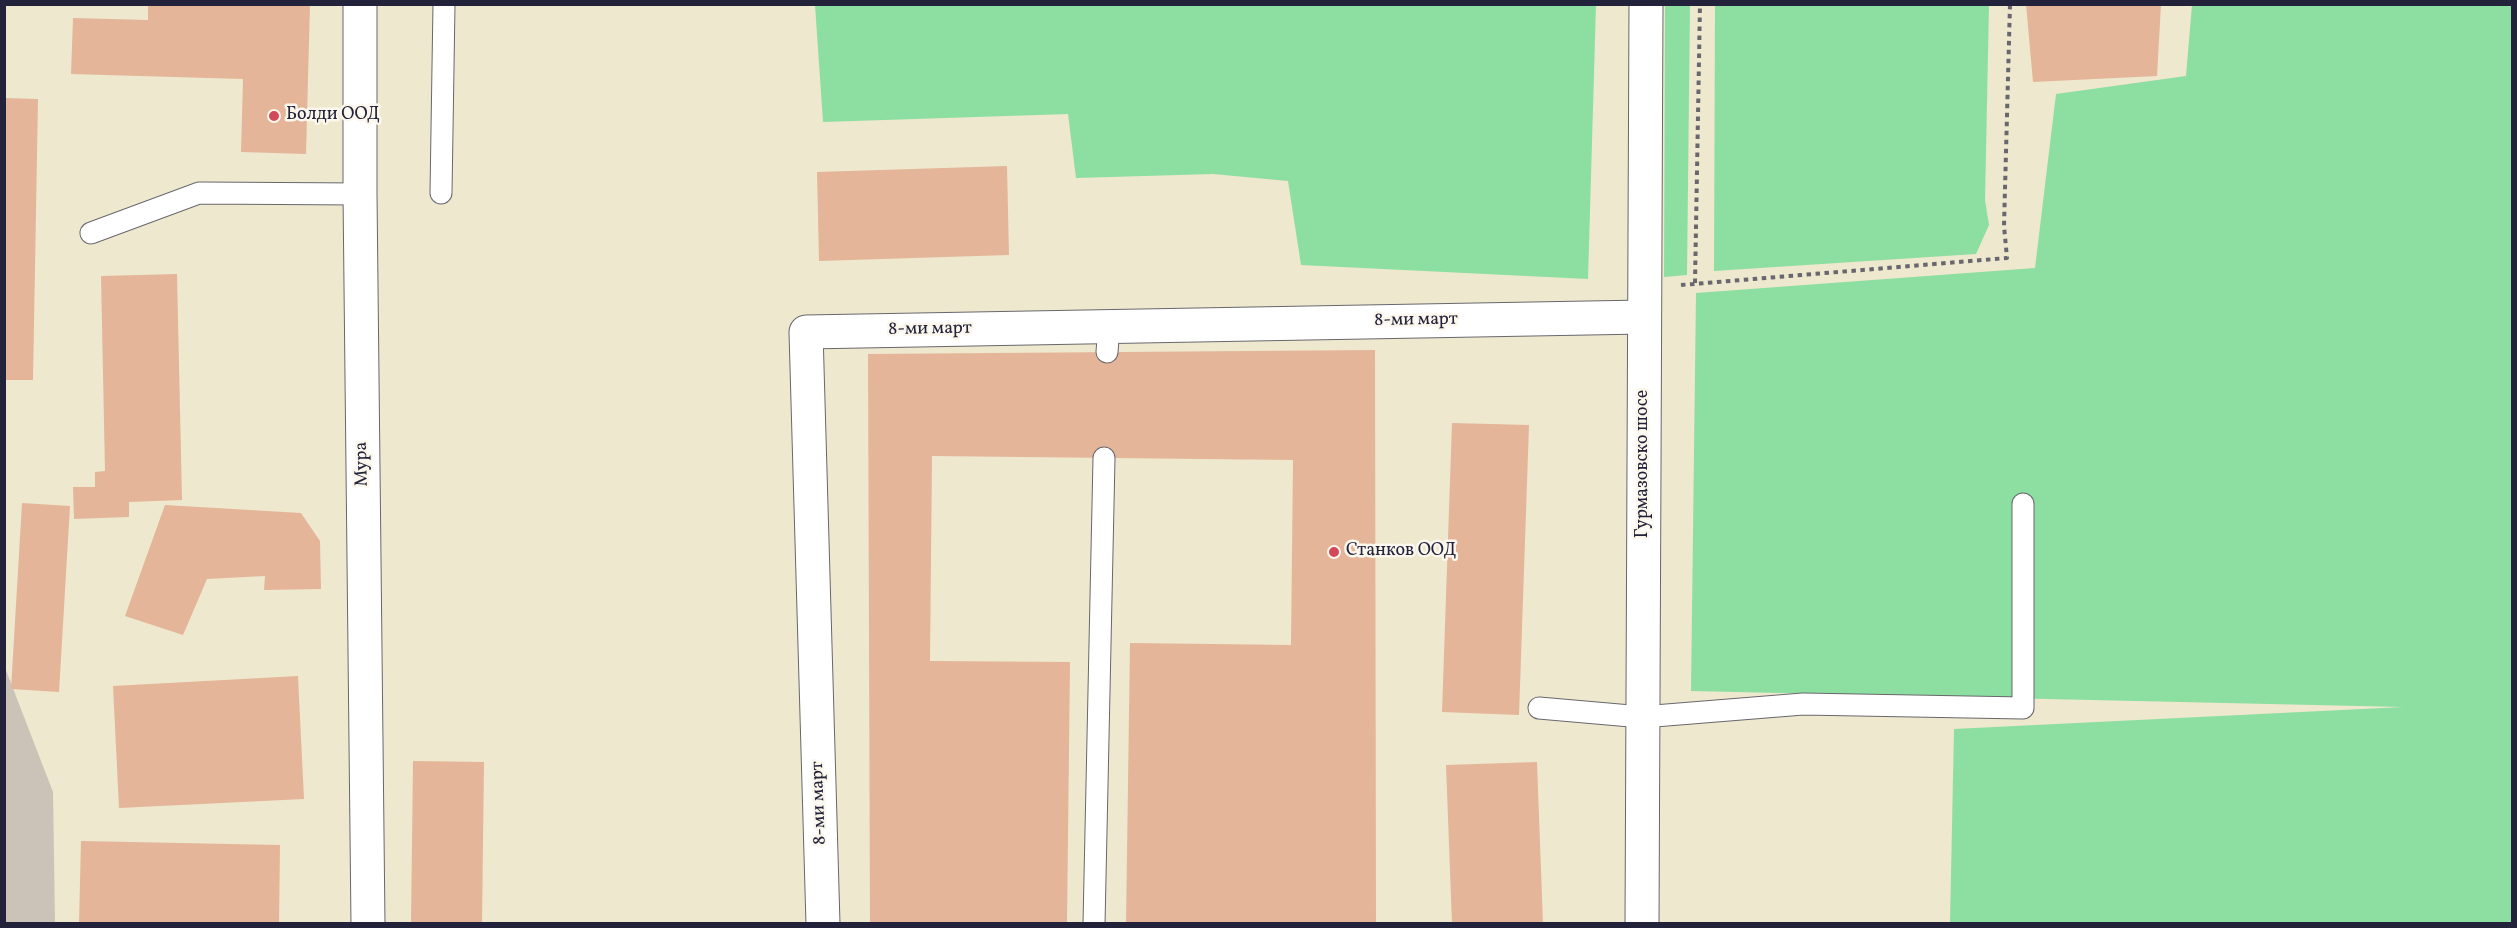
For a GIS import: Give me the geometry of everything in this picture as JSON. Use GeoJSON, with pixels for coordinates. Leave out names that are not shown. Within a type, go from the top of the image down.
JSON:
{"type":"FeatureCollection","features":[{"type":"Feature","properties":{"kind":"street","name":"Мура"},"geometry":{"type":"LineString","coordinates":[[360,4],[368,924]]}},
{"type":"Feature","properties":{"kind":"street","name":"Гурмазовско шосе"},"geometry":{"type":"LineString","coordinates":[[1642,924],[1646,4]]}},
{"type":"Feature","properties":{"kind":"street","name":"8-ми март"},"geometry":{"type":"LineString","coordinates":[[823,924],[806,332],[1108,339],[1644,303]]}},
{"type":"Feature","properties":{"kind":"lane"},"geometry":{"type":"LineString","coordinates":[[441,193],[444,4]]}},
{"type":"Feature","properties":{"kind":"lane"},"geometry":{"type":"LineString","coordinates":[[91,233],[199,194],[360,194]]}},
{"type":"Feature","properties":{"kind":"lane"},"geometry":{"type":"LineString","coordinates":[[1094,924],[1104,458]]}},
{"type":"Feature","properties":{"kind":"lane"},"geometry":{"type":"LineString","coordinates":[[1539,708],[1642,717],[1803,704],[2023,708],[2023,504]]}},
{"type":"Feature","properties":{"kind":"path"},"geometry":{"type":"LineString","coordinates":[[1695,283],[1700,4]]}},
{"type":"Feature","properties":{"kind":"path"},"geometry":{"type":"LineString","coordinates":[[1644,303],[1695,283],[2007,258],[2004,226],[2010,4]]}},
{"type":"Feature","properties":{"kind":"shaded area"},"geometry":{"type":"Polygon","coordinates":[[[4,665],[53,792],[55,923],[5,923],[4,665]]]}},
{"type":"Feature","properties":{"kind":"green space"},"geometry":{"type":"Polygon","coordinates":[[[815,5],[1596,5],[1588,279],[1301,265],[1288,181],[1213,174],[1076,178],[1068,114],[823,122],[815,5]]]}},
{"type":"Feature","properties":{"kind":"green space"},"geometry":{"type":"Polygon","coordinates":[[[1665,5],[1690,5],[1687,275],[1664,277],[1665,5]]]}},
{"type":"Feature","properties":{"kind":"green space"},"geometry":{"type":"Polygon","coordinates":[[[1715,5],[1989,5],[1985,200],[1989,225],[1976,254],[1714,271],[1715,5]]]}},
{"type":"Feature","properties":{"kind":"green space"},"geometry":{"type":"Polygon","coordinates":[[[2192,5],[2512,5],[2512,923],[1950,923],[1954,729],[2403,707],[1691,691],[1696,293],[2035,268],[2056,94],[2186,76],[2192,5]]]}},
{"type":"Feature","properties":{"kind":"building","name":"Болди ООД"},"geometry":{"type":"Polygon","coordinates":[[[148,4],[310,4],[306,154],[241,152],[243,79],[71,74],[73,18],[148,20],[148,4]]]}},
{"type":"Feature","properties":{"kind":"building"},"geometry":{"type":"Polygon","coordinates":[[[2026,4],[2161,4],[2157,76],[2033,82],[2026,4]]]}},
{"type":"Feature","properties":{"kind":"building"},"geometry":{"type":"Polygon","coordinates":[[[4,98],[38,99],[33,380],[4,380],[4,98]]]}},
{"type":"Feature","properties":{"kind":"building"},"geometry":{"type":"Polygon","coordinates":[[[1007,166],[1009,255],[819,261],[817,172],[1007,166]]]}},
{"type":"Feature","properties":{"kind":"building"},"geometry":{"type":"Polygon","coordinates":[[[177,274],[182,500],[129,502],[129,517],[74,519],[73,487],[95,487],[95,472],[105,471],[101,276],[177,274]]]}},
{"type":"Feature","properties":{"kind":"building","name":"Станков ООД"},"geometry":{"type":"Polygon","coordinates":[[[1375,350],[1376,924],[1126,924],[1130,643],[1291,645],[1293,460],[932,456],[930,661],[1070,662],[1067,924],[870,924],[868,354],[1375,350]]]}},
{"type":"Feature","properties":{"kind":"building"},"geometry":{"type":"Polygon","coordinates":[[[1452,423],[1529,425],[1519,715],[1442,712],[1452,423]]]}},
{"type":"Feature","properties":{"kind":"building"},"geometry":{"type":"Polygon","coordinates":[[[22,503],[70,506],[59,692],[11,689],[22,503]]]}},
{"type":"Feature","properties":{"kind":"building"},"geometry":{"type":"Polygon","coordinates":[[[165,505],[301,513],[320,541],[321,589],[264,590],[265,576],[207,579],[183,635],[125,616],[165,505]]]}},
{"type":"Feature","properties":{"kind":"building"},"geometry":{"type":"Polygon","coordinates":[[[298,676],[304,799],[119,808],[113,686],[298,676]]]}},
{"type":"Feature","properties":{"kind":"building"},"geometry":{"type":"Polygon","coordinates":[[[413,761],[484,762],[482,924],[411,924],[413,761]]]}},
{"type":"Feature","properties":{"kind":"building"},"geometry":{"type":"Polygon","coordinates":[[[1537,762],[1543,924],[1452,924],[1446,765],[1537,762]]]}},
{"type":"Feature","properties":{"kind":"building"},"geometry":{"type":"Polygon","coordinates":[[[81,841],[280,845],[279,924],[79,924],[81,841]]]}},
{"type":"Feature","properties":{"kind":"place","name":"Болди ООД"},"geometry":{"type":"Point","coordinates":[274,116]}},
{"type":"Feature","properties":{"kind":"place","name":"Станков ООД"},"geometry":{"type":"Point","coordinates":[1334,552]}}]}
